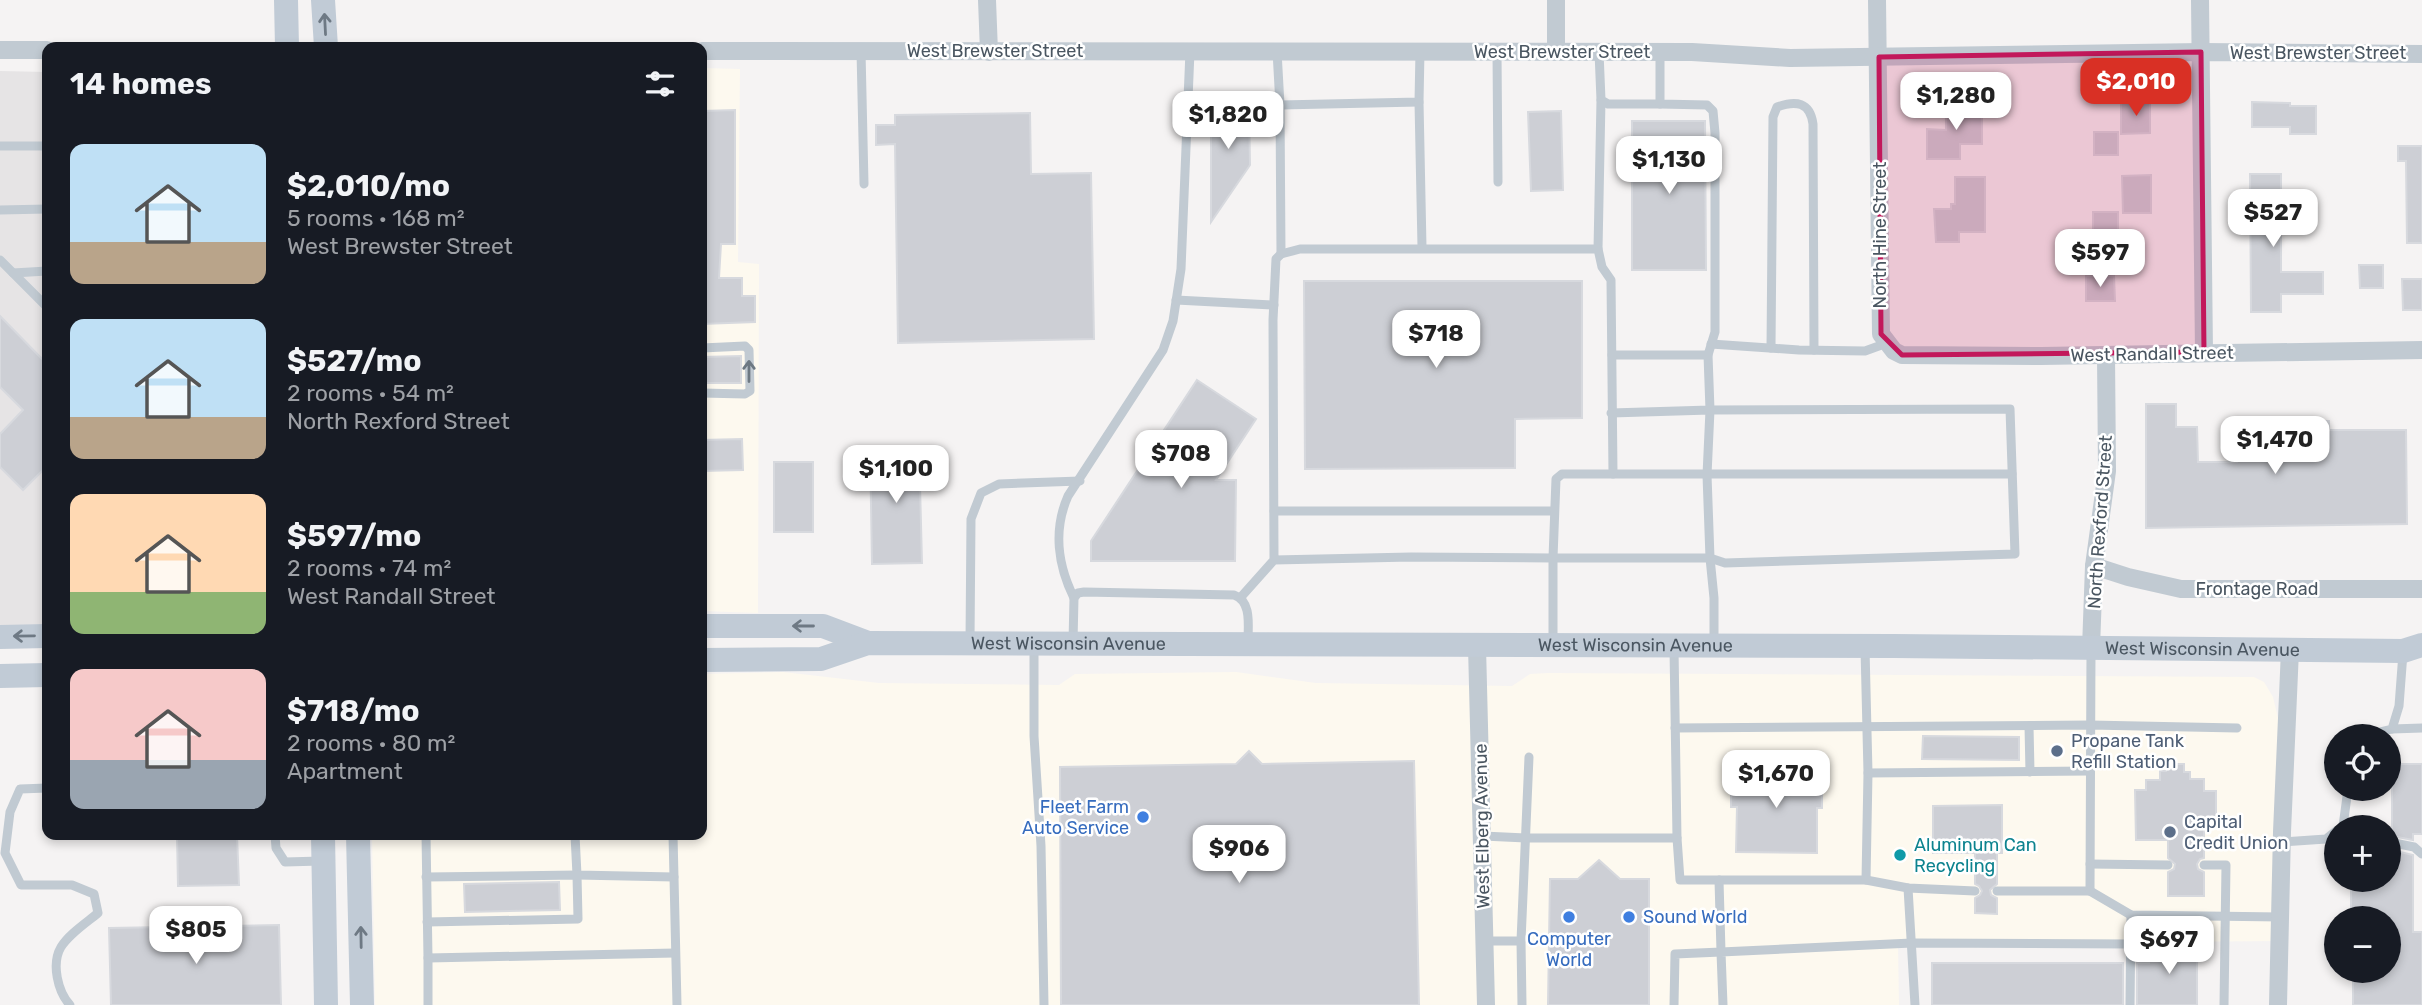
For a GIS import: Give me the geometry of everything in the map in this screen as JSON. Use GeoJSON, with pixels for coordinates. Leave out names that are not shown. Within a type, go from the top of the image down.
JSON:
{"type":"FeatureCollection","features":[{"type":"Feature","properties":{"kind":"main road"},"geometry":{"type":"LineString","coordinates":[[286,0],[287,42]]}},
{"type":"Feature","properties":{"kind":"main road"},"geometry":{"type":"LineString","coordinates":[[323,0],[326,42]]}},
{"type":"Feature","properties":{"kind":"main road","name":"West Wisconsin Avenue"},"geometry":{"type":"LineString","coordinates":[[707,626],[823,626],[868,643]]}},
{"type":"Feature","properties":{"kind":"main road"},"geometry":{"type":"LineString","coordinates":[[0,637],[42,636]]}},
{"type":"Feature","properties":{"kind":"main road","name":"West Wisconsin Avenue"},"geometry":{"type":"LineString","coordinates":[[707,660],[821,659],[868,643],[1865,646],[2416,651]]}},
{"type":"Feature","properties":{"kind":"main road"},"geometry":{"type":"LineString","coordinates":[[0,676],[42,675]]}},
{"type":"Feature","properties":{"kind":"main road"},"geometry":{"type":"LineString","coordinates":[[323,840],[326,1005]]}},
{"type":"Feature","properties":{"kind":"main road"},"geometry":{"type":"LineString","coordinates":[[358,840],[362,1005]]}},
{"type":"Feature","properties":{"kind":"street"},"geometry":{"type":"LineString","coordinates":[[986,0],[989,52]]}},
{"type":"Feature","properties":{"kind":"street"},"geometry":{"type":"LineString","coordinates":[[1556,0],[1556,52]]}},
{"type":"Feature","properties":{"kind":"street","name":"North Hine Street"},"geometry":{"type":"LineString","coordinates":[[1877,0],[1881,334],[1887,343]]}},
{"type":"Feature","properties":{"kind":"street"},"geometry":{"type":"LineString","coordinates":[[2200,0],[2204,352]]}},
{"type":"Feature","properties":{"kind":"street"},"geometry":{"type":"LineString","coordinates":[[0,50],[42,50]]}},
{"type":"Feature","properties":{"kind":"street","name":"West Brewster Street"},"geometry":{"type":"LineString","coordinates":[[707,51],[1660,52],[1790,58],[2201,52],[2422,54]]}},
{"type":"Feature","properties":{"kind":"street","name":"West Randall Street"},"geometry":{"type":"LineString","coordinates":[[1887,343],[1902,355],[2422,350]]}},
{"type":"Feature","properties":{"kind":"street","name":"North Rexford Street"},"geometry":{"type":"LineString","coordinates":[[2091,648],[2094,566],[2107,471],[2106,355]]}},
{"type":"Feature","properties":{"kind":"street","name":"Frontage Road"},"geometry":{"type":"LineString","coordinates":[[2094,566],[2127,577],[2181,589],[2422,589]]}},
{"type":"Feature","properties":{"kind":"street","name":"West Elberg Avenue"},"geometry":{"type":"LineString","coordinates":[[1478,646],[1486,1005]]}},
{"type":"Feature","properties":{"kind":"street"},"geometry":{"type":"LineString","coordinates":[[2278,1005],[2290,650]]}},
{"type":"Feature","properties":{"kind":"lane"},"geometry":{"type":"LineString","coordinates":[[862,51],[864,184]]}},
{"type":"Feature","properties":{"kind":"lane"},"geometry":{"type":"LineString","coordinates":[[1073,643],[1074,598],[1060,565],[1061,512],[1068,496],[1163,350],[1172,321],[1181,269],[1190,51]]}},
{"type":"Feature","properties":{"kind":"lane"},"geometry":{"type":"LineString","coordinates":[[1277,51],[1280,105],[1280,254]]}},
{"type":"Feature","properties":{"kind":"lane"},"geometry":{"type":"LineString","coordinates":[[1420,51],[1422,247]]}},
{"type":"Feature","properties":{"kind":"lane"},"geometry":{"type":"LineString","coordinates":[[1497,52],[1498,182]]}},
{"type":"Feature","properties":{"kind":"lane"},"geometry":{"type":"LineString","coordinates":[[1599,52],[1601,100],[1598,249],[1601,267],[1611,280],[1613,474]]}},
{"type":"Feature","properties":{"kind":"lane"},"geometry":{"type":"LineString","coordinates":[[1660,52],[1660,104]]}},
{"type":"Feature","properties":{"kind":"lane"},"geometry":{"type":"LineString","coordinates":[[1601,100],[1608,104],[1707,105],[1713,111],[1715,332],[1708,355],[1710,410],[1707,475],[1714,646]]}},
{"type":"Feature","properties":{"kind":"lane"},"geometry":{"type":"LineString","coordinates":[[1280,105],[1419,102]]}},
{"type":"Feature","properties":{"kind":"lane"},"geometry":{"type":"LineString","coordinates":[[1771,348],[1773,117],[1777,107],[1798,103],[1806,106],[1811,113],[1812,124],[1814,350]]}},
{"type":"Feature","properties":{"kind":"lane"},"geometry":{"type":"LineString","coordinates":[[0,146],[42,146]]}},
{"type":"Feature","properties":{"kind":"lane"},"geometry":{"type":"LineString","coordinates":[[0,210],[42,209]]}},
{"type":"Feature","properties":{"kind":"lane"},"geometry":{"type":"LineString","coordinates":[[1241,597],[1274,560],[1274,304],[1276,259],[1280,254],[1300,249],[1422,247],[1598,249]]}},
{"type":"Feature","properties":{"kind":"lane"},"geometry":{"type":"LineString","coordinates":[[0,260],[42,302]]}},
{"type":"Feature","properties":{"kind":"lane"},"geometry":{"type":"LineString","coordinates":[[13,272],[42,271]]}},
{"type":"Feature","properties":{"kind":"lane"},"geometry":{"type":"LineString","coordinates":[[1176,300],[1274,304]]}},
{"type":"Feature","properties":{"kind":"lane"},"geometry":{"type":"LineString","coordinates":[[1711,344],[1865,351],[1887,343]]}},
{"type":"Feature","properties":{"kind":"lane"},"geometry":{"type":"LineString","coordinates":[[707,348],[745,346],[749,350],[750,390],[745,394],[707,393]]}},
{"type":"Feature","properties":{"kind":"lane"},"geometry":{"type":"LineString","coordinates":[[1612,355],[1708,355]]}},
{"type":"Feature","properties":{"kind":"lane"},"geometry":{"type":"LineString","coordinates":[[1274,560],[1411,557],[1710,558],[1725,563],[2015,554],[2010,410],[1710,410],[1611,413]]}},
{"type":"Feature","properties":{"kind":"lane"},"geometry":{"type":"LineString","coordinates":[[1553,646],[1555,485],[1556,479],[1562,474],[2012,474]]}},
{"type":"Feature","properties":{"kind":"lane"},"geometry":{"type":"LineString","coordinates":[[970,643],[971,519],[981,493],[999,484],[1080,481]]}},
{"type":"Feature","properties":{"kind":"lane"},"geometry":{"type":"LineString","coordinates":[[1274,510],[1554,511]]}},
{"type":"Feature","properties":{"kind":"lane"},"geometry":{"type":"LineString","coordinates":[[1074,598],[1078,593],[1084,592],[1227,594],[1241,597]]}},
{"type":"Feature","properties":{"kind":"lane"},"geometry":{"type":"LineString","coordinates":[[1241,597],[1248,614],[1248,645]]}},
{"type":"Feature","properties":{"kind":"lane"},"geometry":{"type":"LineString","coordinates":[[1034,643],[1034,736],[1041,855],[1044,1005]]}},
{"type":"Feature","properties":{"kind":"lane"},"geometry":{"type":"LineString","coordinates":[[1674,646],[1680,880],[1866,880],[1908,888],[1975,891]]}},
{"type":"Feature","properties":{"kind":"lane"},"geometry":{"type":"LineString","coordinates":[[1865,646],[1868,773],[1866,880]]}},
{"type":"Feature","properties":{"kind":"lane"},"geometry":{"type":"LineString","coordinates":[[2090,891],[2091,648]]}},
{"type":"Feature","properties":{"kind":"lane"},"geometry":{"type":"LineString","coordinates":[[2393,724],[2416,651]]}},
{"type":"Feature","properties":{"kind":"lane"},"geometry":{"type":"LineString","coordinates":[[1675,728],[1867,728],[1946,732],[1996,732],[2029,726],[2090,725],[2236,728]]}},
{"type":"Feature","properties":{"kind":"lane"},"geometry":{"type":"LineString","coordinates":[[2029,726],[2030,772]]}},
{"type":"Feature","properties":{"kind":"lane"},"geometry":{"type":"LineString","coordinates":[[2401,729],[2422,728]]}},
{"type":"Feature","properties":{"kind":"lane"},"geometry":{"type":"LineString","coordinates":[[1522,1005],[1521,941],[1529,757]]}},
{"type":"Feature","properties":{"kind":"lane"},"geometry":{"type":"LineString","coordinates":[[1996,759],[1996,772]]}},
{"type":"Feature","properties":{"kind":"lane"},"geometry":{"type":"LineString","coordinates":[[1946,760],[1946,772]]}},
{"type":"Feature","properties":{"kind":"lane"},"geometry":{"type":"LineString","coordinates":[[1970,760],[1970,772]]}},
{"type":"Feature","properties":{"kind":"lane"},"geometry":{"type":"LineString","coordinates":[[1868,773],[2090,771]]}},
{"type":"Feature","properties":{"kind":"lane"},"geometry":{"type":"LineString","coordinates":[[42,788],[20,789],[10,812],[5,853],[21,885],[72,885],[94,894],[97,912],[60,948],[56,974],[64,999],[70,1005]]}},
{"type":"Feature","properties":{"kind":"lane"},"geometry":{"type":"LineString","coordinates":[[1483,836],[1677,838]]}},
{"type":"Feature","properties":{"kind":"lane"},"geometry":{"type":"LineString","coordinates":[[2282,842],[2324,839]]}},
{"type":"Feature","properties":{"kind":"lane"},"geometry":{"type":"LineString","coordinates":[[275,840],[276,848],[285,862],[323,861]]}},
{"type":"Feature","properties":{"kind":"lane"},"geometry":{"type":"LineString","coordinates":[[426,840],[428,1005]]}},
{"type":"Feature","properties":{"kind":"lane"},"geometry":{"type":"LineString","coordinates":[[427,922],[578,919],[575,840]]}},
{"type":"Feature","properties":{"kind":"lane"},"geometry":{"type":"LineString","coordinates":[[673,840],[677,1005]]}},
{"type":"Feature","properties":{"kind":"lane"},"geometry":{"type":"LineString","coordinates":[[2401,844],[2414,847],[2422,854]]}},
{"type":"Feature","properties":{"kind":"lane"},"geometry":{"type":"LineString","coordinates":[[2090,864],[2168,865]]}},
{"type":"Feature","properties":{"kind":"lane"},"geometry":{"type":"LineString","coordinates":[[2204,865],[2226,865],[2224,1005]]}},
{"type":"Feature","properties":{"kind":"lane"},"geometry":{"type":"LineString","coordinates":[[426,877],[674,877]]}},
{"type":"Feature","properties":{"kind":"lane"},"geometry":{"type":"LineString","coordinates":[[1719,880],[1723,1005]]}},
{"type":"Feature","properties":{"kind":"lane"},"geometry":{"type":"LineString","coordinates":[[1908,888],[1915,1005]]}},
{"type":"Feature","properties":{"kind":"lane"},"geometry":{"type":"LineString","coordinates":[[1997,891],[2090,891],[2131,915],[2281,917]]}},
{"type":"Feature","properties":{"kind":"lane"},"geometry":{"type":"LineString","coordinates":[[2130,1005],[2131,915]]}},
{"type":"Feature","properties":{"kind":"lane"},"geometry":{"type":"LineString","coordinates":[[1484,942],[1521,941]]}},
{"type":"Feature","properties":{"kind":"lane"},"geometry":{"type":"LineString","coordinates":[[1674,1005],[1675,954],[1912,943],[2131,944]]}},
{"type":"Feature","properties":{"kind":"lane"},"geometry":{"type":"LineString","coordinates":[[428,958],[675,953]]}},
{"type":"Feature","properties":{"kind":"highlighted area"},"geometry":{"type":"Polygon","coordinates":[[[2201,52],[2204,352],[1902,355],[1881,334],[1879,57],[2201,52]]]}},
{"type":"Feature","properties":{"kind":"shaded area"},"geometry":{"type":"Polygon","coordinates":[[[707,68],[740,69],[738,262],[759,264],[758,613],[707,611],[707,68]]]}},
{"type":"Feature","properties":{"kind":"shaded area"},"geometry":{"type":"Polygon","coordinates":[[[0,71],[42,72],[42,625],[0,626],[0,71]]]}},
{"type":"Feature","properties":{"kind":"shaded area"},"geometry":{"type":"Polygon","coordinates":[[[783,672],[879,683],[1059,685],[1075,674],[1236,672],[1316,683],[1512,686],[1530,674],[1548,673],[2254,677],[2264,682],[2273,697],[2285,748],[2281,941],[1898,944],[1899,1005],[375,1005],[372,840],[707,840],[707,674],[783,672]]]}},
{"type":"Feature","properties":{"kind":"building"},"geometry":{"type":"Polygon","coordinates":[[[2150,102],[2150,133],[2121,134],[2121,103],[2150,102]]]}},
{"type":"Feature","properties":{"kind":"building"},"geometry":{"type":"Polygon","coordinates":[[[2252,102],[2316,106],[2316,134],[2290,134],[2290,127],[2252,127],[2252,102]]]}},
{"type":"Feature","properties":{"kind":"building"},"geometry":{"type":"Polygon","coordinates":[[[1946,104],[1982,104],[1982,144],[1960,144],[1960,159],[1927,159],[1927,129],[1946,130],[1946,104]]]}},
{"type":"Feature","properties":{"kind":"building"},"geometry":{"type":"Polygon","coordinates":[[[1211,105],[1249,105],[1250,165],[1211,222],[1211,105]]]}},
{"type":"Feature","properties":{"kind":"building"},"geometry":{"type":"Polygon","coordinates":[[[735,110],[735,244],[721,244],[719,278],[742,278],[742,296],[755,296],[755,322],[707,324],[707,111],[735,110]]]}},
{"type":"Feature","properties":{"kind":"building"},"geometry":{"type":"Polygon","coordinates":[[[1561,111],[1563,190],[1531,191],[1528,112],[1561,111]]]}},
{"type":"Feature","properties":{"kind":"building"},"geometry":{"type":"Polygon","coordinates":[[[1030,113],[1031,174],[1091,173],[1094,339],[898,343],[895,144],[876,145],[876,125],[895,125],[895,115],[1030,113]]]}},
{"type":"Feature","properties":{"kind":"building"},"geometry":{"type":"Polygon","coordinates":[[[1632,121],[1705,121],[1706,270],[1632,270],[1632,121]]]}},
{"type":"Feature","properties":{"kind":"building"},"geometry":{"type":"Polygon","coordinates":[[[2094,132],[2118,132],[2118,155],[2094,155],[2094,132]]]}},
{"type":"Feature","properties":{"kind":"building"},"geometry":{"type":"Polygon","coordinates":[[[2398,146],[2422,146],[2422,243],[2407,243],[2406,161],[2398,161],[2398,146]]]}},
{"type":"Feature","properties":{"kind":"building"},"geometry":{"type":"Polygon","coordinates":[[[2250,174],[2281,174],[2281,210],[2291,209],[2291,229],[2281,229],[2281,272],[2323,272],[2323,294],[2281,294],[2281,312],[2251,312],[2250,174]]]}},
{"type":"Feature","properties":{"kind":"building"},"geometry":{"type":"Polygon","coordinates":[[[2151,175],[2151,213],[2123,213],[2122,176],[2151,175]]]}},
{"type":"Feature","properties":{"kind":"building"},"geometry":{"type":"Polygon","coordinates":[[[1955,177],[1985,177],[1985,232],[1959,232],[1959,242],[1936,242],[1934,209],[1951,209],[1951,204],[1955,204],[1955,177]]]}},
{"type":"Feature","properties":{"kind":"building"},"geometry":{"type":"Polygon","coordinates":[[[2093,212],[2118,212],[2118,245],[2093,245],[2093,212]]]}},
{"type":"Feature","properties":{"kind":"building"},"geometry":{"type":"Polygon","coordinates":[[[2359,265],[2383,265],[2383,288],[2360,288],[2359,265]]]}},
{"type":"Feature","properties":{"kind":"building"},"geometry":{"type":"Polygon","coordinates":[[[2086,276],[2114,276],[2115,301],[2086,301],[2086,276]]]}},
{"type":"Feature","properties":{"kind":"building"},"geometry":{"type":"Polygon","coordinates":[[[2402,279],[2422,279],[2422,310],[2403,310],[2402,279]]]}},
{"type":"Feature","properties":{"kind":"building"},"geometry":{"type":"Polygon","coordinates":[[[1304,281],[1582,281],[1582,418],[1515,419],[1515,468],[1305,469],[1304,281]]]}},
{"type":"Feature","properties":{"kind":"building"},"geometry":{"type":"Polygon","coordinates":[[[0,316],[42,359],[42,471],[23,490],[0,467],[0,434],[23,410],[0,387],[0,316]]]}},
{"type":"Feature","properties":{"kind":"building"},"geometry":{"type":"Polygon","coordinates":[[[741,356],[741,383],[707,383],[707,357],[741,356]]]}},
{"type":"Feature","properties":{"kind":"building"},"geometry":{"type":"Polygon","coordinates":[[[1197,380],[1256,419],[1216,480],[1236,480],[1235,561],[1091,561],[1091,541],[1197,380]]]}},
{"type":"Feature","properties":{"kind":"building"},"geometry":{"type":"Polygon","coordinates":[[[2146,404],[2176,404],[2176,427],[2197,427],[2198,462],[2237,462],[2237,422],[2329,421],[2329,430],[2406,430],[2407,524],[2146,528],[2146,404]]]}},
{"type":"Feature","properties":{"kind":"building"},"geometry":{"type":"Polygon","coordinates":[[[742,439],[743,470],[707,471],[707,440],[742,439]]]}},
{"type":"Feature","properties":{"kind":"building"},"geometry":{"type":"Polygon","coordinates":[[[919,446],[922,563],[872,564],[870,447],[919,446]]]}},
{"type":"Feature","properties":{"kind":"building"},"geometry":{"type":"Polygon","coordinates":[[[774,462],[813,462],[813,532],[774,532],[774,462]]]}},
{"type":"Feature","properties":{"kind":"building"},"geometry":{"type":"Polygon","coordinates":[[[1923,736],[2019,737],[2019,760],[1922,759],[1923,736]]]}},
{"type":"Feature","properties":{"kind":"building"},"geometry":{"type":"Polygon","coordinates":[[[1249,751],[1262,764],[1414,761],[1419,1005],[1061,1005],[1060,767],[1236,764],[1249,751]]]}},
{"type":"Feature","properties":{"kind":"building"},"geometry":{"type":"Polygon","coordinates":[[[1743,759],[1761,760],[1761,773],[1822,773],[1822,808],[1817,808],[1817,853],[1736,852],[1737,807],[1731,807],[1731,773],[1742,773],[1743,759]]]}},
{"type":"Feature","properties":{"kind":"building","name":"Capital Credit Union"},"geometry":{"type":"Polygon","coordinates":[[[2166,764],[2184,764],[2184,772],[2190,772],[2190,779],[2204,779],[2204,791],[2216,791],[2216,823],[2204,823],[2204,858],[2197,864],[2198,869],[2204,872],[2204,896],[2168,896],[2168,872],[2174,869],[2175,864],[2168,858],[2168,840],[2136,840],[2135,790],[2146,790],[2146,780],[2160,780],[2160,771],[2166,771],[2166,764]]]}},
{"type":"Feature","properties":{"kind":"building"},"geometry":{"type":"Polygon","coordinates":[[[2401,764],[2422,764],[2422,834],[2413,834],[2413,840],[2401,838],[2401,815],[2392,815],[2392,801],[2401,801],[2401,764]]]}},
{"type":"Feature","properties":{"kind":"building"},"geometry":{"type":"Polygon","coordinates":[[[2002,805],[2002,853],[1997,853],[1997,884],[1990,890],[1991,895],[1997,898],[1997,914],[1975,913],[1975,898],[1982,891],[1975,884],[1975,853],[1933,853],[1933,806],[2002,805]]]}},
{"type":"Feature","properties":{"kind":"building"},"geometry":{"type":"Polygon","coordinates":[[[177,840],[237,840],[239,885],[178,886],[177,840]]]}},
{"type":"Feature","properties":{"kind":"building"},"geometry":{"type":"Polygon","coordinates":[[[2401,852],[2413,855],[2413,932],[2422,932],[2422,1005],[2353,1005],[2353,983],[2401,983],[2401,906],[2351,906],[2351,892],[2401,892],[2401,852]]]}},
{"type":"Feature","properties":{"kind":"building"},"geometry":{"type":"Polygon","coordinates":[[[1599,860],[1620,879],[1649,879],[1649,1005],[1548,1005],[1550,879],[1578,879],[1599,860]]]}},
{"type":"Feature","properties":{"kind":"building"},"geometry":{"type":"Polygon","coordinates":[[[559,882],[560,910],[465,912],[464,884],[559,882]]]}},
{"type":"Feature","properties":{"kind":"building"},"geometry":{"type":"Polygon","coordinates":[[[279,925],[281,1005],[111,1005],[109,928],[279,925]]]}},
{"type":"Feature","properties":{"kind":"building"},"geometry":{"type":"Polygon","coordinates":[[[2149,944],[2197,944],[2197,1005],[2137,1005],[2137,963],[2149,963],[2149,944]]]}},
{"type":"Feature","properties":{"kind":"building"},"geometry":{"type":"Polygon","coordinates":[[[1932,963],[2123,963],[2123,1005],[1932,1005],[1932,963]]]}},
{"type":"Feature","properties":{"kind":"place","name":"Propane Tank Refill Station"},"geometry":{"type":"Point","coordinates":[2057,751]}},
{"type":"Feature","properties":{"kind":"place","name":"Fleet Farm Auto Service"},"geometry":{"type":"Point","coordinates":[1143,817]}},
{"type":"Feature","properties":{"kind":"place","name":"Capital Credit Union"},"geometry":{"type":"Point","coordinates":[2170,832]}},
{"type":"Feature","properties":{"kind":"place","name":"Aluminum Can Recycling"},"geometry":{"type":"Point","coordinates":[1900,855]}},
{"type":"Feature","properties":{"kind":"place","name":"Computer World"},"geometry":{"type":"Point","coordinates":[1569,917]}},
{"type":"Feature","properties":{"kind":"place","name":"Sound World"},"geometry":{"type":"Point","coordinates":[1629,917]}}]}
